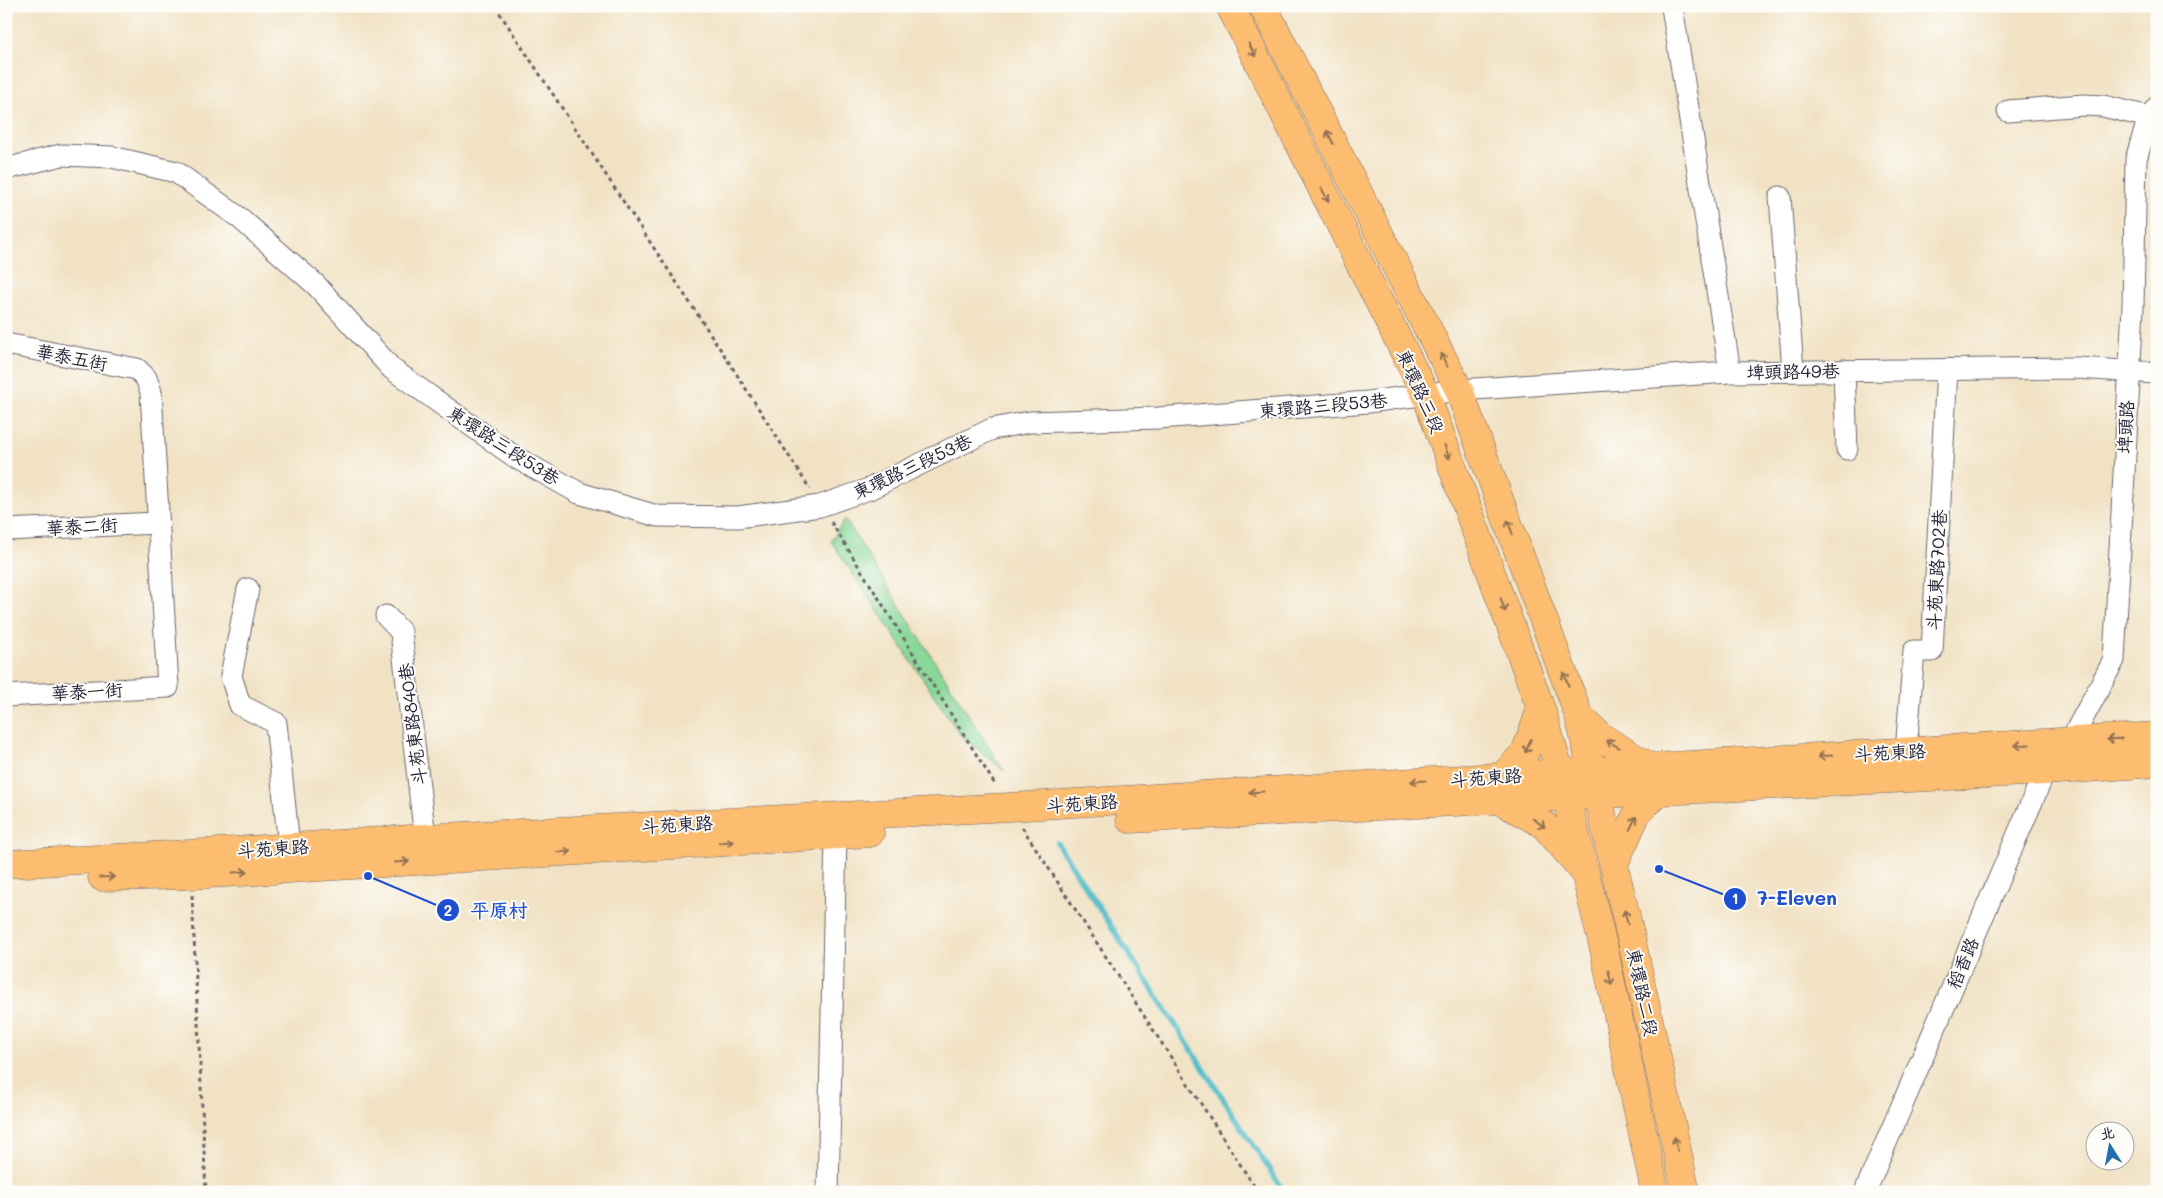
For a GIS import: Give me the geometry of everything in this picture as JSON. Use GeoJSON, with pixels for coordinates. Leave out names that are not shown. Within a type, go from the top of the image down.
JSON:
{"type":"FeatureCollection","features":[{"type":"Feature","properties":{"kind":"main road","name":"東環路三段"},"geometry":{"type":"LineString","coordinates":[[1230,6],[1426,395],[1541,710],[1563,784]]}},
{"type":"Feature","properties":{"kind":"main road","name":"東環路三段"},"geometry":{"type":"LineString","coordinates":[[1263,6],[1459,390],[1580,716],[1594,782]]}},
{"type":"Feature","properties":{"kind":"main road"},"geometry":{"type":"LineString","coordinates":[[1541,710],[1526,753],[1500,787],[1542,824],[1585,872]]}},
{"type":"Feature","properties":{"kind":"main road"},"geometry":{"type":"LineString","coordinates":[[1580,716],[1601,737],[1656,778],[1638,811],[1614,864]]}},
{"type":"Feature","properties":{"kind":"main road","name":"斗苑東路"},"geometry":{"type":"LineString","coordinates":[[6,864],[425,838],[1015,816],[1563,784],[1656,778],[1906,751],[2157,736]]}},
{"type":"Feature","properties":{"kind":"main road","name":"斗苑東路"},"geometry":{"type":"LineString","coordinates":[[1656,778],[2044,771],[2157,763]]}},
{"type":"Feature","properties":{"kind":"main road","name":"東環路二段"},"geometry":{"type":"LineString","coordinates":[[1594,782],[1614,864],[1686,1192]]}},
{"type":"Feature","properties":{"kind":"main road","name":"東環路二段"},"geometry":{"type":"LineString","coordinates":[[1563,784],[1604,949],[1655,1192]]}},
{"type":"Feature","properties":{"kind":"main road","name":"斗苑東路"},"geometry":{"type":"LineString","coordinates":[[6,879],[191,875],[836,836],[1015,816]]}},
{"type":"Feature","properties":{"kind":"street"},"geometry":{"type":"LineString","coordinates":[[1672,7],[1730,372]]}},
{"type":"Feature","properties":{"kind":"street"},"geometry":{"type":"LineString","coordinates":[[2008,110],[2084,105],[2153,112]]}},
{"type":"Feature","properties":{"kind":"street","name":"埤頭路"},"geometry":{"type":"LineString","coordinates":[[2070,742],[2114,660],[2121,547],[2128,371],[2133,307],[2136,159],[2153,112]]}},
{"type":"Feature","properties":{"kind":"street","name":"東環路三段53巷"},"geometry":{"type":"LineString","coordinates":[[6,169],[61,155],[112,157],[176,172],[242,219],[316,285],[392,369],[515,457],[579,493],[657,516],[738,517],[820,506],[869,489],[992,429],[1030,422],[1159,418],[1368,402],[1459,390]]}},
{"type":"Feature","properties":{"kind":"street"},"geometry":{"type":"LineString","coordinates":[[1780,197],[1793,370]]}},
{"type":"Feature","properties":{"kind":"street","name":"華泰五街"},"geometry":{"type":"LineString","coordinates":[[6,344],[137,369],[146,378],[151,392],[157,523]]}},
{"type":"Feature","properties":{"kind":"street","name":"埤頭路49巷"},"geometry":{"type":"LineString","coordinates":[[1459,390],[1730,372],[1793,370],[2077,368],[2157,373]]}},
{"type":"Feature","properties":{"kind":"street","name":"斗苑東路702巷"},"geometry":{"type":"LineString","coordinates":[[1906,751],[1914,651],[1932,652],[1947,369]]}},
{"type":"Feature","properties":{"kind":"street"},"geometry":{"type":"LineString","coordinates":[[1844,370],[1847,449]]}},
{"type":"Feature","properties":{"kind":"street","name":"華泰二街"},"geometry":{"type":"LineString","coordinates":[[6,530],[157,523]]}},
{"type":"Feature","properties":{"kind":"street","name":"華泰一街"},"geometry":{"type":"LineString","coordinates":[[6,696],[168,686],[157,523]]}},
{"type":"Feature","properties":{"kind":"street"},"geometry":{"type":"LineString","coordinates":[[248,589],[232,676],[240,705],[276,723],[289,846]]}},
{"type":"Feature","properties":{"kind":"street","name":"斗苑東路840巷"},"geometry":{"type":"LineString","coordinates":[[386,616],[401,632],[425,838]]}},
{"type":"Feature","properties":{"kind":"street","name":"稻香路"},"geometry":{"type":"LineString","coordinates":[[1865,1192],[2044,771],[2070,742]]}},
{"type":"Feature","properties":{"kind":"street"},"geometry":{"type":"LineString","coordinates":[[828,1192],[836,836]]}},
{"type":"Feature","properties":{"kind":"path"},"geometry":{"type":"LineString","coordinates":[[494,6],[729,362],[1015,816],[1258,1192]]}},
{"type":"Feature","properties":{"kind":"path"},"geometry":{"type":"LineString","coordinates":[[191,875],[206,1192]]}},
{"type":"Feature","properties":{"kind":"green space"},"geometry":{"type":"Polygon","coordinates":[[[845,519],[1004,771],[959,733],[831,541],[845,519]]]}},
{"type":"Feature","properties":{"kind":"waterway"},"geometry":{"type":"LineString","coordinates":[[1057,843],[1284,1192]]}},
{"type":"Feature","properties":{"kind":"place","name":"7-Eleven"},"geometry":{"type":"Point","coordinates":[1659,869]}},
{"type":"Feature","properties":{"kind":"place","name":"平原村"},"geometry":{"type":"Point","coordinates":[368,876]}}]}
